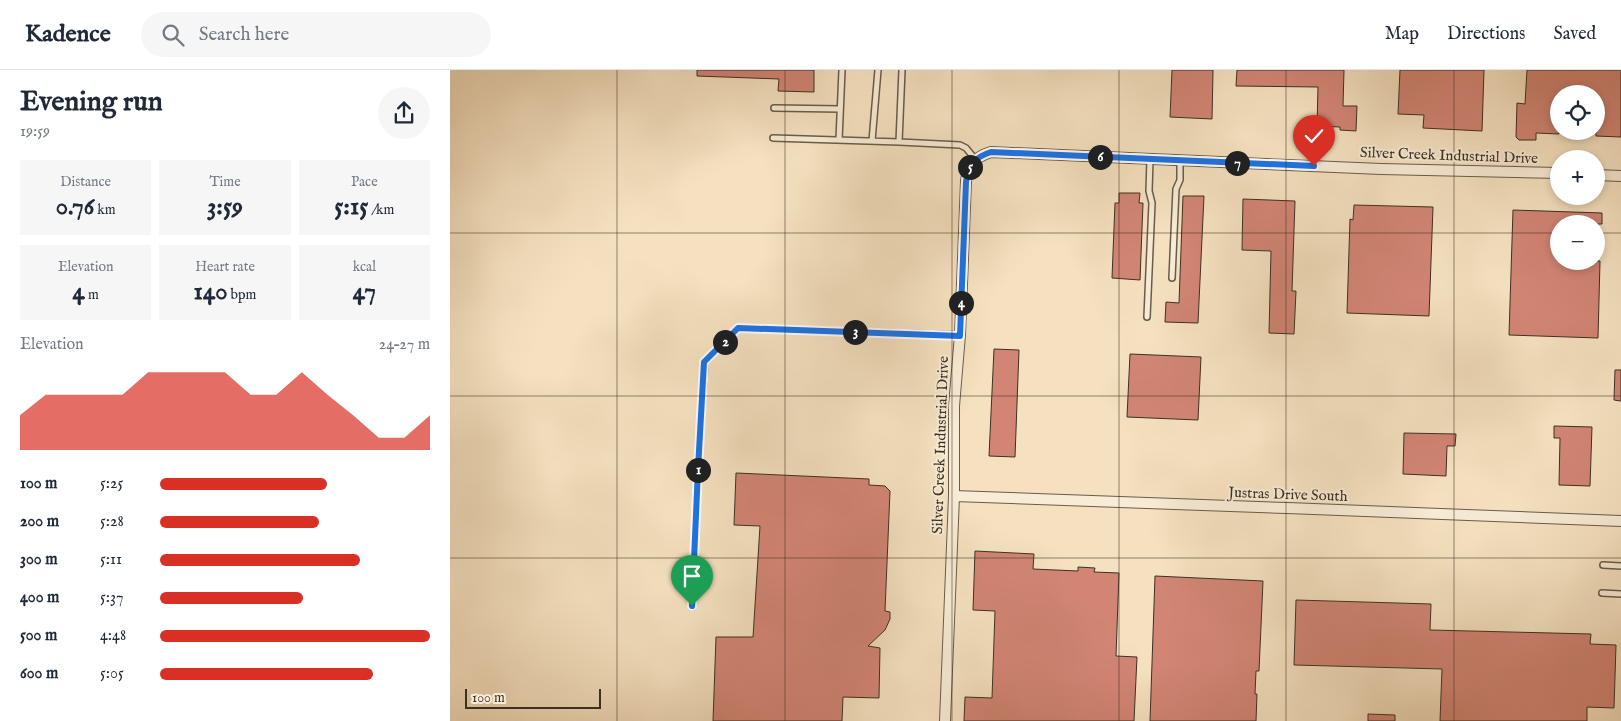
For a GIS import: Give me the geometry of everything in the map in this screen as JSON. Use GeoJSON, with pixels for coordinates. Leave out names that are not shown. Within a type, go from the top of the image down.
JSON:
{"type":"FeatureCollection","features":[{"type":"Feature","properties":{"kind":"street","name":"Silver Creek Industrial Drive"},"geometry":{"type":"LineString","coordinates":[[945,721],[954,496],[954,406],[960,336],[966,182],[967,172],[975,159],[991,152],[1381,169],[1550,173]]}},
{"type":"Feature","properties":{"kind":"street"},"geometry":{"type":"LineString","coordinates":[[1605,175],[1621,176]]}},
{"type":"Feature","properties":{"kind":"street","name":"Justras Drive South"},"geometry":{"type":"LineString","coordinates":[[954,496],[1218,507],[1476,514],[1621,521]]}},
{"type":"Feature","properties":{"kind":"lane"},"geometry":{"type":"LineString","coordinates":[[839,140],[842,70]]}},
{"type":"Feature","properties":{"kind":"lane"},"geometry":{"type":"LineString","coordinates":[[872,141],[878,70]]}},
{"type":"Feature","properties":{"kind":"lane"},"geometry":{"type":"LineString","coordinates":[[899,142],[902,70]]}},
{"type":"Feature","properties":{"kind":"lane"},"geometry":{"type":"LineString","coordinates":[[774,108],[840,109]]}},
{"type":"Feature","properties":{"kind":"lane"},"geometry":{"type":"LineString","coordinates":[[773,138],[960,146],[966,148],[975,159]]}},
{"type":"Feature","properties":{"kind":"lane"},"geometry":{"type":"LineString","coordinates":[[1147,317],[1152,203],[1149,191],[1150,159]]}},
{"type":"Feature","properties":{"kind":"lane"},"geometry":{"type":"LineString","coordinates":[[1172,278],[1176,189],[1180,180],[1180,160]]}},
{"type":"Feature","properties":{"kind":"lane"},"geometry":{"type":"LineString","coordinates":[[692,606],[704,362],[738,328],[960,336]]}},
{"type":"Feature","properties":{"kind":"lane"},"geometry":{"type":"LineString","coordinates":[[1603,565],[1621,566]]}},
{"type":"Feature","properties":{"kind":"lane"},"geometry":{"type":"LineString","coordinates":[[1602,593],[1621,594]]}},
{"type":"Feature","properties":{"kind":"building"},"geometry":{"type":"Polygon","coordinates":[[[697,70],[814,70],[814,92],[778,91],[779,79],[697,76],[697,70]]]}},
{"type":"Feature","properties":{"kind":"building"},"geometry":{"type":"Polygon","coordinates":[[[1172,70],[1213,70],[1212,119],[1170,117],[1172,70]]]}},
{"type":"Feature","properties":{"kind":"building"},"geometry":{"type":"Polygon","coordinates":[[[1237,70],[1344,70],[1343,106],[1357,106],[1356,131],[1340,130],[1340,127],[1317,126],[1318,87],[1236,86],[1237,70]]]}},
{"type":"Feature","properties":{"kind":"building"},"geometry":{"type":"Polygon","coordinates":[[[1400,70],[1484,70],[1482,131],[1423,128],[1424,115],[1398,114],[1400,70]]]}},
{"type":"Feature","properties":{"kind":"building"},"geometry":{"type":"Polygon","coordinates":[[[1527,70],[1621,70],[1621,137],[1605,136],[1605,85],[1550,85],[1550,134],[1536,133],[1536,140],[1519,140],[1516,137],[1517,103],[1525,104],[1527,70]]]}},
{"type":"Feature","properties":{"kind":"building"},"geometry":{"type":"Polygon","coordinates":[[[1119,193],[1140,193],[1139,203],[1143,203],[1140,280],[1112,278],[1115,203],[1119,203],[1119,193]]]}},
{"type":"Feature","properties":{"kind":"building"},"geometry":{"type":"Polygon","coordinates":[[[1183,196],[1204,196],[1198,323],[1165,322],[1166,302],[1179,303],[1183,196]]]}},
{"type":"Feature","properties":{"kind":"building"},"geometry":{"type":"Polygon","coordinates":[[[1243,199],[1295,201],[1292,291],[1296,291],[1294,334],[1269,333],[1271,251],[1242,250],[1243,199]]]}},
{"type":"Feature","properties":{"kind":"building"},"geometry":{"type":"Polygon","coordinates":[[[1354,205],[1433,207],[1429,316],[1347,313],[1350,219],[1353,220],[1354,205]]]}},
{"type":"Feature","properties":{"kind":"building"},"geometry":{"type":"Polygon","coordinates":[[[1513,210],[1602,213],[1602,215],[1550,215],[1550,270],[1600,270],[1598,338],[1509,335],[1513,210]]]}},
{"type":"Feature","properties":{"kind":"building"},"geometry":{"type":"Polygon","coordinates":[[[994,349],[1019,350],[1015,457],[989,456],[994,349]]]}},
{"type":"Feature","properties":{"kind":"building"},"geometry":{"type":"Polygon","coordinates":[[[1130,354],[1201,357],[1198,420],[1127,417],[1130,354]]]}},
{"type":"Feature","properties":{"kind":"building"},"geometry":{"type":"Polygon","coordinates":[[[1615,370],[1621,370],[1621,401],[1614,400],[1615,370]]]}},
{"type":"Feature","properties":{"kind":"building"},"geometry":{"type":"Polygon","coordinates":[[[1554,426],[1592,427],[1590,486],[1559,485],[1560,438],[1554,438],[1554,426]]]}},
{"type":"Feature","properties":{"kind":"building"},"geometry":{"type":"Polygon","coordinates":[[[1404,433],[1456,434],[1455,446],[1447,446],[1446,476],[1403,474],[1404,433]]]}},
{"type":"Feature","properties":{"kind":"building"},"geometry":{"type":"Polygon","coordinates":[[[736,473],[869,479],[869,485],[885,486],[890,491],[885,611],[890,612],[890,619],[885,630],[868,646],[880,648],[879,698],[843,697],[842,721],[713,721],[716,637],[753,637],[760,526],[734,525],[736,473]]]}},
{"type":"Feature","properties":{"kind":"building"},"geometry":{"type":"Polygon","coordinates":[[[975,551],[1034,554],[1033,569],[1078,571],[1078,567],[1095,568],[1094,572],[1119,573],[1116,656],[1137,657],[1134,721],[964,721],[965,697],[992,698],[995,611],[973,610],[975,551]]]}},
{"type":"Feature","properties":{"kind":"building"},"geometry":{"type":"Polygon","coordinates":[[[1155,576],[1263,581],[1259,671],[1256,671],[1256,721],[1150,721],[1155,576]]]}},
{"type":"Feature","properties":{"kind":"building"},"geometry":{"type":"Polygon","coordinates":[[[1296,600],[1431,604],[1430,630],[1591,634],[1590,644],[1616,645],[1614,708],[1587,707],[1587,721],[1440,721],[1442,669],[1294,665],[1296,600]]]}},
{"type":"Feature","properties":{"kind":"building"},"geometry":{"type":"Polygon","coordinates":[[[1368,714],[1395,715],[1395,721],[1368,721],[1368,714]]]}},
{"type":"Feature","properties":{"kind":"route"},"geometry":{"type":"LineString","coordinates":[[692,606],[704,362],[738,328],[960,336],[966,182],[967,172],[975,159],[991,152],[1314,166]]}}]}
